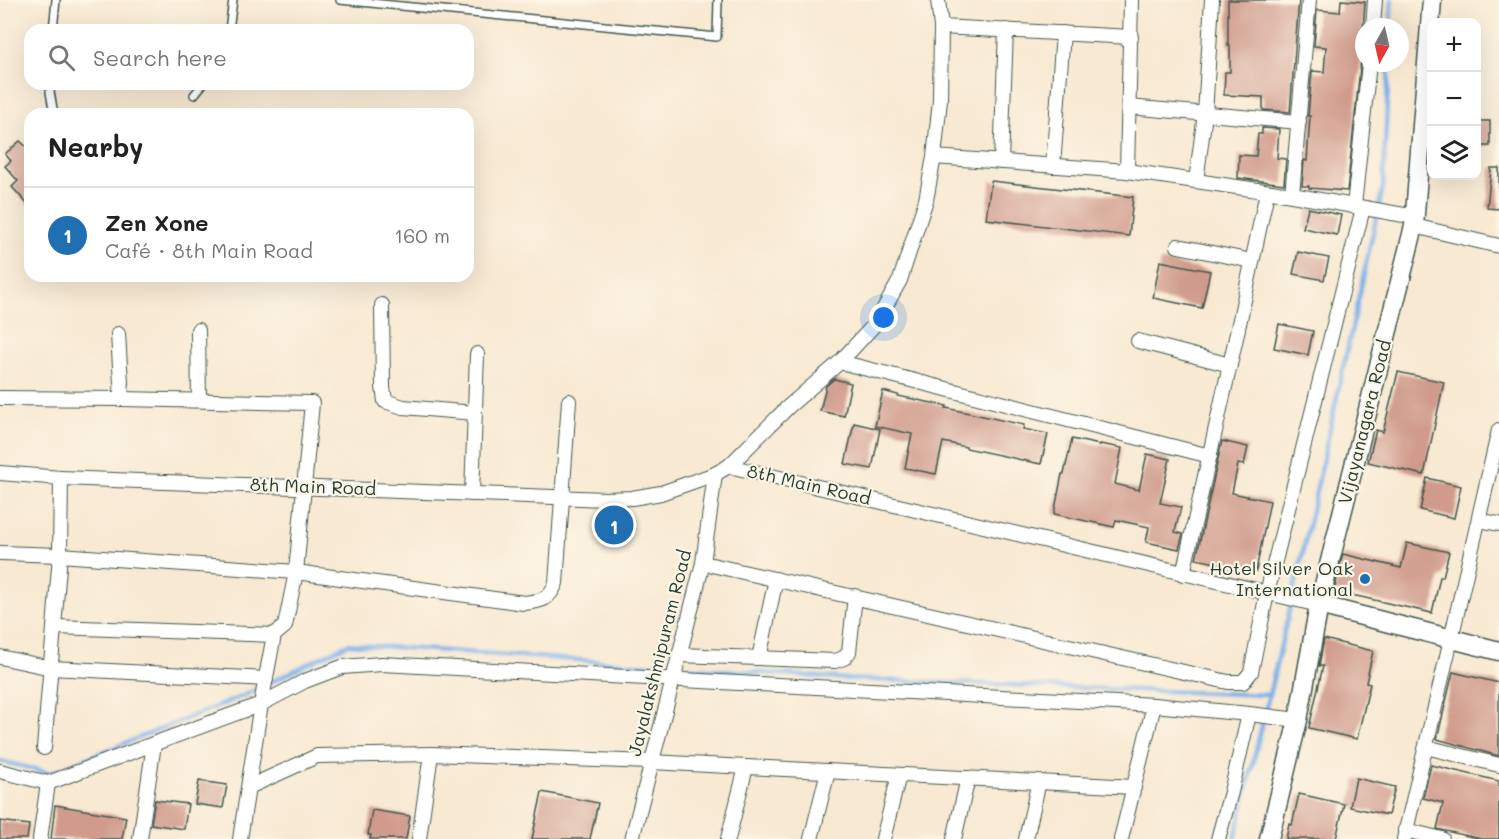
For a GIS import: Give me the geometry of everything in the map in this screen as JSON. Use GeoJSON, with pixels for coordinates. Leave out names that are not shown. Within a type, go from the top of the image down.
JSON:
{"type":"FeatureCollection","features":[{"type":"Feature","properties":{"kind":"street"},"geometry":{"type":"LineString","coordinates":[[729,466],[788,407],[840,362],[876,323],[900,280],[926,200],[934,157],[940,100],[941,27],[938,0]]}},
{"type":"Feature","properties":{"kind":"street"},"geometry":{"type":"LineString","coordinates":[[1127,171],[1131,0]]}},
{"type":"Feature","properties":{"kind":"street"},"geometry":{"type":"LineString","coordinates":[[1196,181],[1205,114],[1212,0]]}},
{"type":"Feature","properties":{"kind":"street"},"geometry":{"type":"LineString","coordinates":[[1292,195],[1309,0]]}},
{"type":"Feature","properties":{"kind":"street"},"geometry":{"type":"LineString","coordinates":[[1373,18],[1375,0]]}},
{"type":"Feature","properties":{"kind":"street","name":"Vijayanagara Road"},"geometry":{"type":"LineString","coordinates":[[1269,839],[1298,720],[1319,605],[1414,221],[1432,0]]}},
{"type":"Feature","properties":{"kind":"street"},"geometry":{"type":"LineString","coordinates":[[941,27],[1131,37]]}},
{"type":"Feature","properties":{"kind":"street"},"geometry":{"type":"LineString","coordinates":[[1001,162],[1006,30]]}},
{"type":"Feature","properties":{"kind":"street"},"geometry":{"type":"LineString","coordinates":[[1053,166],[1063,33]]}},
{"type":"Feature","properties":{"kind":"street"},"geometry":{"type":"LineString","coordinates":[[703,563],[1228,682],[1243,682],[1251,672],[1267,593],[1358,207],[1368,72]]}},
{"type":"Feature","properties":{"kind":"street"},"geometry":{"type":"LineString","coordinates":[[1129,107],[1299,122]]}},
{"type":"Feature","properties":{"kind":"street"},"geometry":{"type":"LineString","coordinates":[[934,157],[1127,171],[1292,195],[1358,207],[1499,246]]}},
{"type":"Feature","properties":{"kind":"street"},"geometry":{"type":"LineString","coordinates":[[1183,573],[1267,192]]}},
{"type":"Feature","properties":{"kind":"street"},"geometry":{"type":"LineString","coordinates":[[1178,246],[1252,261]]}},
{"type":"Feature","properties":{"kind":"street"},"geometry":{"type":"LineString","coordinates":[[382,305],[382,387],[385,401],[403,407],[475,413]]}},
{"type":"Feature","properties":{"kind":"street"},"geometry":{"type":"LineString","coordinates":[[198,330],[199,400]]}},
{"type":"Feature","properties":{"kind":"street"},"geometry":{"type":"LineString","coordinates":[[118,334],[122,399]]}},
{"type":"Feature","properties":{"kind":"street"},"geometry":{"type":"LineString","coordinates":[[1138,341],[1230,365]]}},
{"type":"Feature","properties":{"kind":"street"},"geometry":{"type":"LineString","coordinates":[[472,494],[477,354]]}},
{"type":"Feature","properties":{"kind":"street"},"geometry":{"type":"LineString","coordinates":[[840,362],[1210,456]]}},
{"type":"Feature","properties":{"kind":"street"},"geometry":{"type":"LineString","coordinates":[[0,398],[312,402],[296,572],[285,626],[274,635],[240,839]]}},
{"type":"Feature","properties":{"kind":"street"},"geometry":{"type":"LineString","coordinates":[[0,553],[60,555],[296,572],[524,603],[541,601],[552,593],[556,583],[569,401]]}},
{"type":"Feature","properties":{"kind":"street"},"geometry":{"type":"LineString","coordinates":[[1442,839],[1405,835],[1499,430]]}},
{"type":"Feature","properties":{"kind":"street","name":"8th Main Road"},"geometry":{"type":"LineString","coordinates":[[0,473],[61,478],[605,499],[632,498],[661,493],[715,474],[729,466],[1319,605],[1499,651]]}},
{"type":"Feature","properties":{"kind":"street","name":"Jayalakshmipuram Road"},"geometry":{"type":"LineString","coordinates":[[632,839],[703,563],[715,474]]}},
{"type":"Feature","properties":{"kind":"street"},"geometry":{"type":"LineString","coordinates":[[44,748],[60,555],[61,478]]}},
{"type":"Feature","properties":{"kind":"street"},"geometry":{"type":"LineString","coordinates":[[1479,520],[1499,524]]}},
{"type":"Feature","properties":{"kind":"street"},"geometry":{"type":"LineString","coordinates":[[759,658],[776,579]]}},
{"type":"Feature","properties":{"kind":"street"},"geometry":{"type":"LineString","coordinates":[[679,655],[835,661],[849,652],[855,596]]}},
{"type":"Feature","properties":{"kind":"street"},"geometry":{"type":"LineString","coordinates":[[55,627],[274,635]]}},
{"type":"Feature","properties":{"kind":"street"},"geometry":{"type":"LineString","coordinates":[[0,657],[51,668],[266,679]]}},
{"type":"Feature","properties":{"kind":"street"},"geometry":{"type":"LineString","coordinates":[[0,771],[48,783],[261,704],[305,681],[342,667],[382,664],[1154,705],[1298,720]]}},
{"type":"Feature","properties":{"kind":"street"},"geometry":{"type":"LineString","coordinates":[[1121,839],[1154,705]]}},
{"type":"Feature","properties":{"kind":"street"},"geometry":{"type":"LineString","coordinates":[[1218,839],[1249,714]]}},
{"type":"Feature","properties":{"kind":"street"},"geometry":{"type":"LineString","coordinates":[[140,839],[154,744]]}},
{"type":"Feature","properties":{"kind":"street"},"geometry":{"type":"LineString","coordinates":[[1426,747],[1499,765]]}},
{"type":"Feature","properties":{"kind":"street"},"geometry":{"type":"LineString","coordinates":[[249,788],[317,756],[431,754],[651,762],[1134,787]]}},
{"type":"Feature","properties":{"kind":"street"},"geometry":{"type":"LineString","coordinates":[[419,839],[431,754]]}},
{"type":"Feature","properties":{"kind":"street"},"geometry":{"type":"LineString","coordinates":[[728,839],[746,767]]}},
{"type":"Feature","properties":{"kind":"street"},"geometry":{"type":"LineString","coordinates":[[811,839],[828,771]]}},
{"type":"Feature","properties":{"kind":"street"},"geometry":{"type":"LineString","coordinates":[[883,839],[899,775]]}},
{"type":"Feature","properties":{"kind":"street"},"geometry":{"type":"LineString","coordinates":[[954,839],[968,778]]}},
{"type":"Feature","properties":{"kind":"street"},"geometry":{"type":"LineString","coordinates":[[1026,839],[1039,781]]}},
{"type":"Feature","properties":{"kind":"street"},"geometry":{"type":"LineString","coordinates":[[40,839],[48,783]]}},
{"type":"Feature","properties":{"kind":"lane"},"geometry":{"type":"LineString","coordinates":[[54,24],[56,0]]}},
{"type":"Feature","properties":{"kind":"lane"},"geometry":{"type":"LineString","coordinates":[[230,24],[233,0]]}},
{"type":"Feature","properties":{"kind":"lane"},"geometry":{"type":"LineString","coordinates":[[340,0],[717,37],[718,0]]}},
{"type":"Feature","properties":{"kind":"lane"},"geometry":{"type":"LineString","coordinates":[[50,90],[53,108]]}},
{"type":"Feature","properties":{"kind":"lane"},"geometry":{"type":"LineString","coordinates":[[194,95],[199,90]]}},
{"type":"Feature","properties":{"kind":"building"},"geometry":{"type":"Polygon","coordinates":[[[1228,0],[1299,0],[1290,112],[1263,110],[1263,97],[1224,95],[1225,72],[1230,72],[1228,0]]]}},
{"type":"Feature","properties":{"kind":"building"},"geometry":{"type":"Polygon","coordinates":[[[1341,0],[1365,2],[1364,18],[1355,18],[1355,72],[1360,72],[1347,191],[1302,186],[1304,160],[1307,161],[1312,71],[1324,72],[1326,47],[1314,46],[1317,10],[1340,12],[1341,0]]]}},
{"type":"Feature","properties":{"kind":"building"},"geometry":{"type":"Polygon","coordinates":[[[1481,121],[1490,121],[1490,146],[1481,146],[1481,121]]]}},
{"type":"Feature","properties":{"kind":"building"},"geometry":{"type":"Polygon","coordinates":[[[1262,128],[1279,129],[1277,158],[1286,159],[1284,184],[1238,178],[1239,155],[1256,156],[1258,134],[1262,134],[1262,128]]]}},
{"type":"Feature","properties":{"kind":"building"},"geometry":{"type":"Polygon","coordinates":[[[20,141],[24,145],[24,200],[12,187],[18,181],[5,166],[11,161],[5,154],[20,141]]]}},
{"type":"Feature","properties":{"kind":"building"},"geometry":{"type":"Polygon","coordinates":[[[1491,168],[1499,168],[1499,209],[1487,208],[1491,168]]]}},
{"type":"Feature","properties":{"kind":"building"},"geometry":{"type":"Polygon","coordinates":[[[991,181],[1133,197],[1129,236],[986,219],[991,181]]]}},
{"type":"Feature","properties":{"kind":"building"},"geometry":{"type":"Polygon","coordinates":[[[1308,208],[1341,215],[1337,235],[1303,228],[1308,208]]]}},
{"type":"Feature","properties":{"kind":"building"},"geometry":{"type":"Polygon","coordinates":[[[1298,252],[1329,258],[1324,280],[1293,274],[1298,252]]]}},
{"type":"Feature","properties":{"kind":"building"},"geometry":{"type":"Polygon","coordinates":[[[1160,261],[1210,271],[1202,308],[1153,298],[1160,261]]]}},
{"type":"Feature","properties":{"kind":"building"},"geometry":{"type":"Polygon","coordinates":[[[1279,324],[1313,331],[1308,355],[1274,348],[1279,324]]]}},
{"type":"Feature","properties":{"kind":"building"},"geometry":{"type":"Polygon","coordinates":[[[1398,372],[1444,382],[1424,475],[1368,462],[1376,430],[1383,432],[1398,372]]]}},
{"type":"Feature","properties":{"kind":"building"},"geometry":{"type":"Polygon","coordinates":[[[834,379],[851,383],[844,416],[820,411],[826,386],[834,379]]]}},
{"type":"Feature","properties":{"kind":"building"},"geometry":{"type":"Polygon","coordinates":[[[883,391],[1024,425],[1023,429],[1048,434],[1041,464],[943,442],[936,474],[905,468],[912,434],[875,426],[883,391]]]}},
{"type":"Feature","properties":{"kind":"building"},"geometry":{"type":"Polygon","coordinates":[[[854,423],[880,429],[872,469],[845,464],[854,423]]]}},
{"type":"Feature","properties":{"kind":"building"},"geometry":{"type":"Polygon","coordinates":[[[1072,439],[1122,448],[1115,484],[1139,490],[1147,454],[1170,459],[1160,503],[1181,507],[1175,532],[1183,534],[1179,549],[1146,542],[1149,527],[1116,520],[1114,527],[1054,514],[1072,439]]]}},
{"type":"Feature","properties":{"kind":"building"},"geometry":{"type":"Polygon","coordinates":[[[1222,441],[1248,447],[1244,465],[1238,464],[1232,493],[1270,501],[1256,571],[1196,559],[1222,441]]]}},
{"type":"Feature","properties":{"kind":"building"},"geometry":{"type":"Polygon","coordinates":[[[1427,478],[1461,486],[1454,518],[1420,510],[1427,478]]]}},
{"type":"Feature","properties":{"kind":"building"},"geometry":{"type":"Polygon","coordinates":[[[1407,543],[1449,552],[1443,577],[1440,577],[1432,613],[1334,591],[1343,554],[1401,568],[1407,543]]]}},
{"type":"Feature","properties":{"kind":"building"},"geometry":{"type":"Polygon","coordinates":[[[1324,639],[1373,651],[1366,683],[1370,684],[1357,739],[1309,728],[1323,666],[1319,666],[1324,639]]]}},
{"type":"Feature","properties":{"kind":"building"},"geometry":{"type":"Polygon","coordinates":[[[1453,672],[1499,683],[1499,756],[1437,739],[1453,672]]]}},
{"type":"Feature","properties":{"kind":"building"},"geometry":{"type":"Polygon","coordinates":[[[1431,765],[1499,781],[1499,839],[1481,839],[1437,829],[1443,803],[1423,798],[1431,765]]]}},
{"type":"Feature","properties":{"kind":"building"},"geometry":{"type":"Polygon","coordinates":[[[1356,778],[1395,787],[1388,815],[1350,807],[1356,778]]]}},
{"type":"Feature","properties":{"kind":"building"},"geometry":{"type":"Polygon","coordinates":[[[199,781],[227,785],[223,808],[195,804],[199,781]]]}},
{"type":"Feature","properties":{"kind":"building"},"geometry":{"type":"Polygon","coordinates":[[[542,792],[598,803],[590,839],[532,839],[542,792]]]}},
{"type":"Feature","properties":{"kind":"building"},"geometry":{"type":"Polygon","coordinates":[[[1299,794],[1344,804],[1336,839],[1286,839],[1289,824],[1292,825],[1299,794]]]}},
{"type":"Feature","properties":{"kind":"building"},"geometry":{"type":"Polygon","coordinates":[[[155,800],[188,804],[184,829],[151,824],[155,800]]]}},
{"type":"Feature","properties":{"kind":"building"},"geometry":{"type":"Polygon","coordinates":[[[55,805],[126,817],[122,839],[51,839],[55,805]]]}},
{"type":"Feature","properties":{"kind":"building"},"geometry":{"type":"Polygon","coordinates":[[[372,810],[410,816],[406,839],[370,839],[371,835],[368,835],[372,810]]]}},
{"type":"Feature","properties":{"kind":"building"},"geometry":{"type":"Polygon","coordinates":[[[0,821],[29,825],[27,839],[0,839],[0,821]]]}},
{"type":"Feature","properties":{"kind":"waterway"},"geometry":{"type":"LineString","coordinates":[[1391,18],[1392,0]]}},
{"type":"Feature","properties":{"kind":"waterway"},"geometry":{"type":"LineString","coordinates":[[269,683],[348,644],[850,679],[1269,695],[1298,574],[1383,187],[1389,72]]}},
{"type":"Feature","properties":{"kind":"waterway"},"geometry":{"type":"LineString","coordinates":[[0,761],[50,773],[261,687]]}},
{"type":"Feature","properties":{"kind":"waterway"},"geometry":{"type":"LineString","coordinates":[[1235,839],[1269,695]]}},
{"type":"Feature","properties":{"kind":"place","name":"Zen Xone"},"geometry":{"type":"Point","coordinates":[614,525]}},
{"type":"Feature","properties":{"kind":"place","name":"Hotel Silver Oak International"},"geometry":{"type":"Point","coordinates":[1365,579]}}]}
